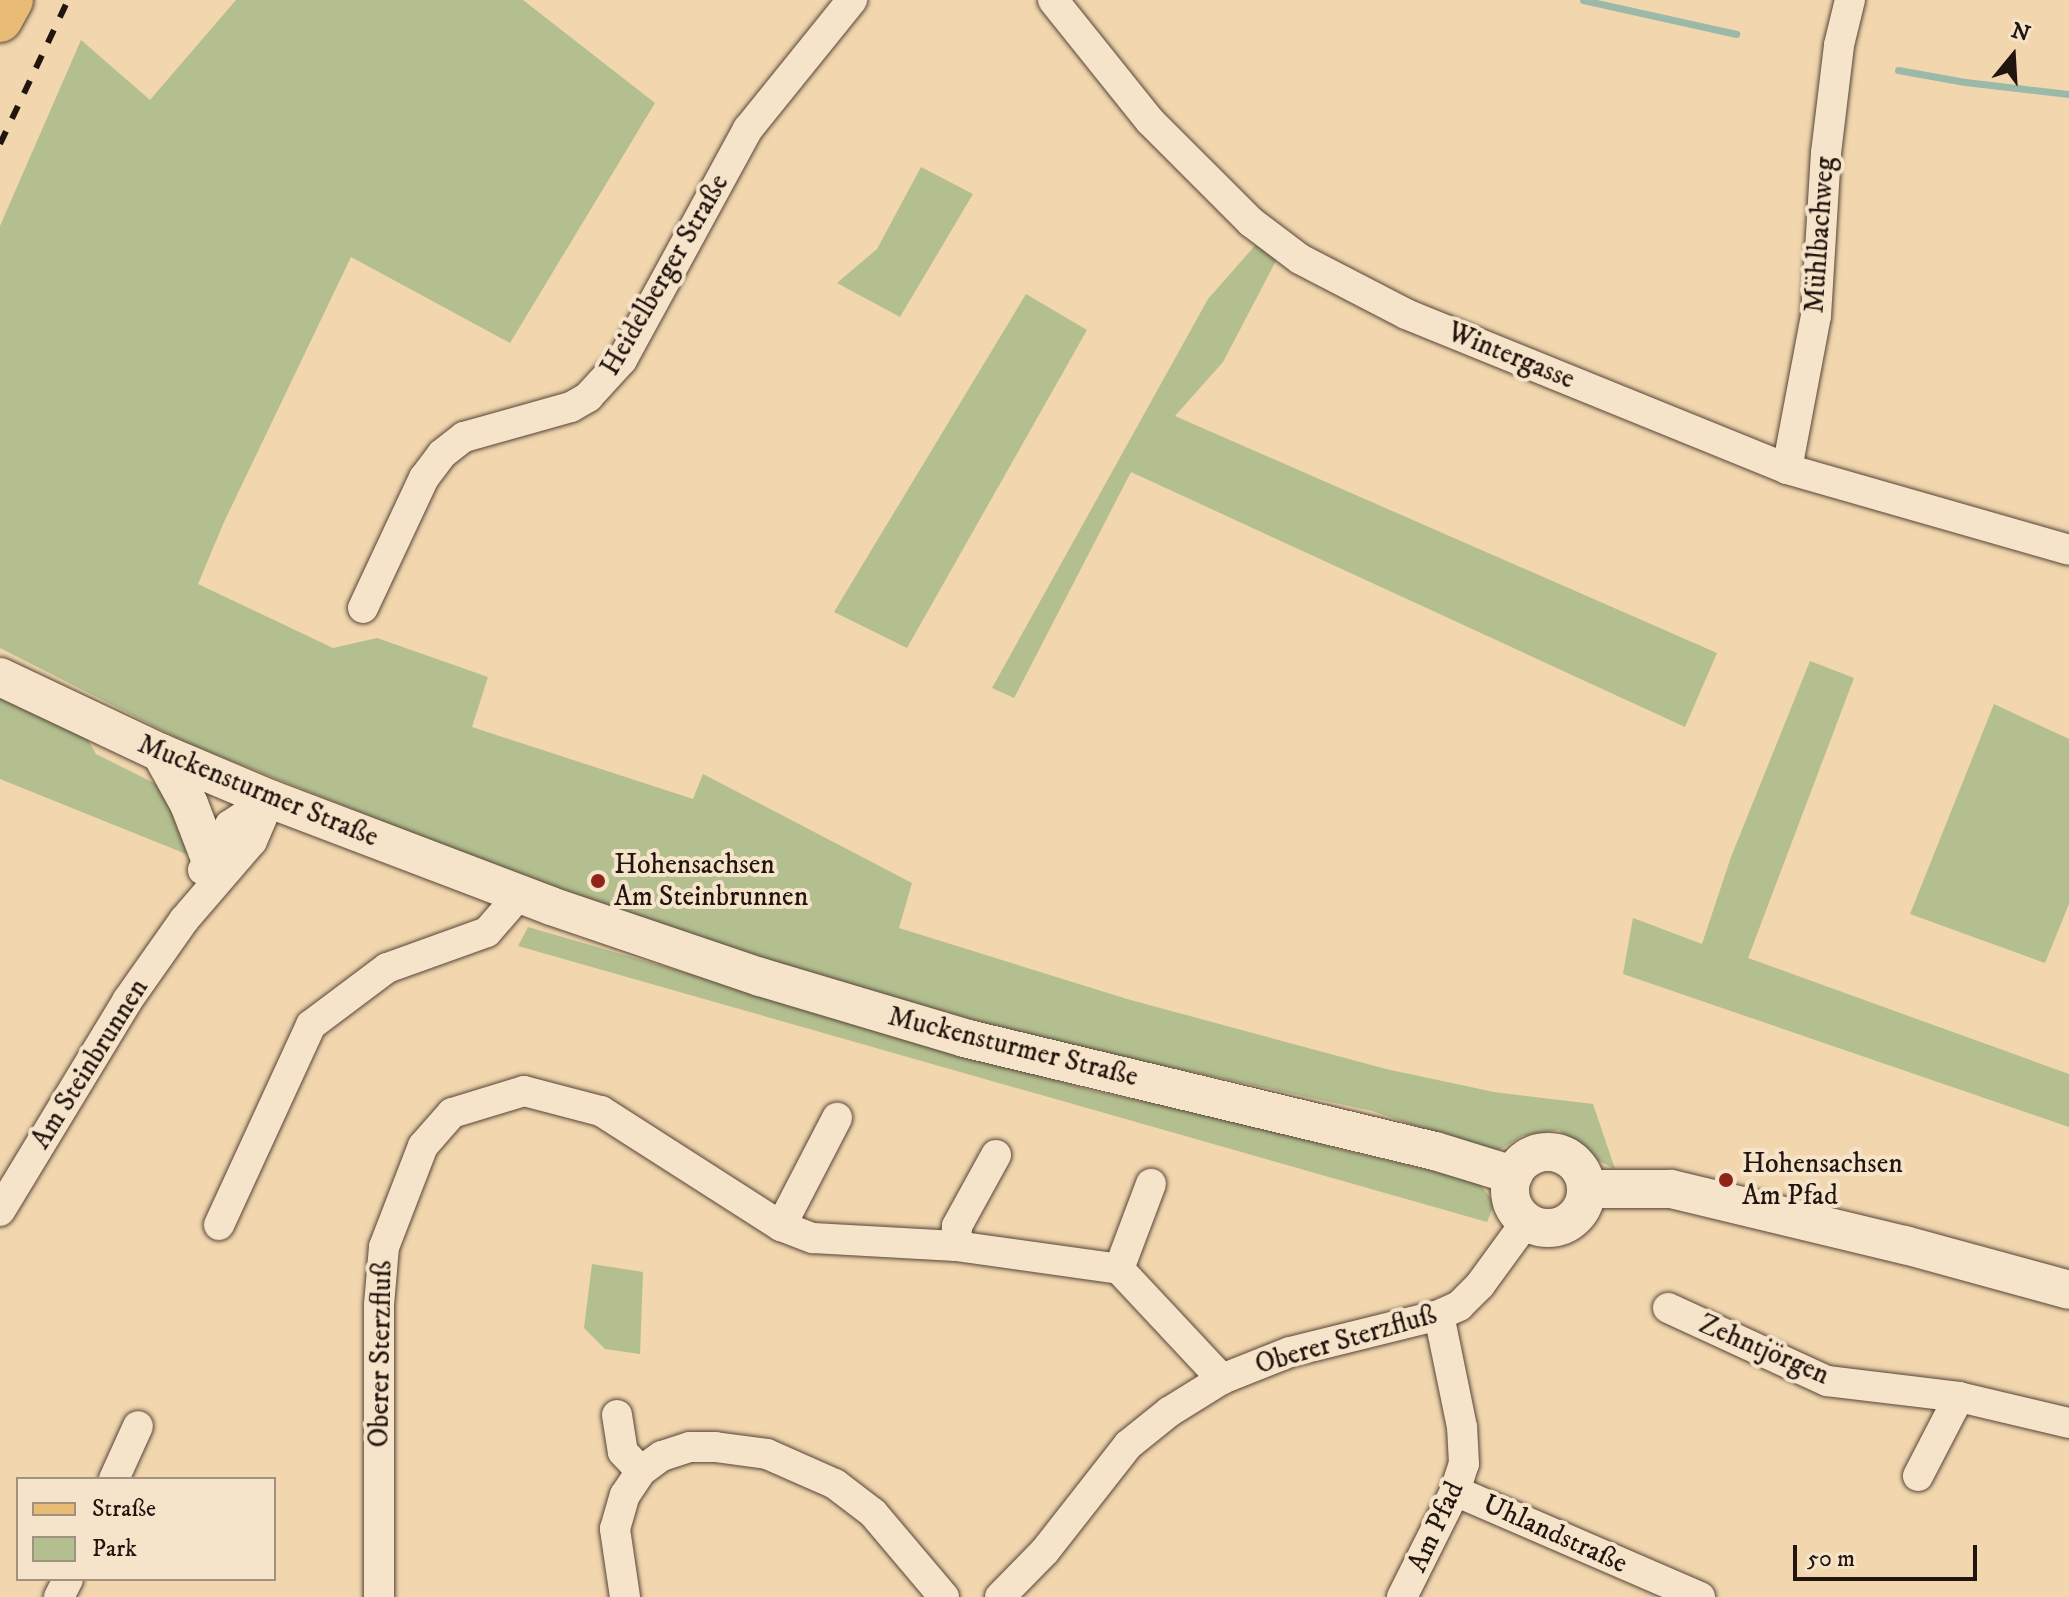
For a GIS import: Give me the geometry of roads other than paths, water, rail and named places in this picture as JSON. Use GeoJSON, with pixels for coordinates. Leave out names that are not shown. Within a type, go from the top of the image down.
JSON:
{"type":"FeatureCollection","features":[{"type":"Feature","properties":{"kind":"main road"},"geometry":{"type":"LineString","coordinates":[[0,20],[11,0]]}},
{"type":"Feature","properties":{"kind":"street","name":"Heidelberger Straße"},"geometry":{"type":"LineString","coordinates":[[363,608],[424,478],[442,454],[464,437],[571,407],[588,397],[622,360],[748,129],[852,0]]}},
{"type":"Feature","properties":{"kind":"street","name":"Wintergasse"},"geometry":{"type":"LineString","coordinates":[[1053,0],[1150,121],[1251,222],[1300,259],[1406,314],[1787,469],[2069,550]]}},
{"type":"Feature","properties":{"kind":"street","name":"Mühlbachweg"},"geometry":{"type":"LineString","coordinates":[[1787,469],[1816,316],[1826,153],[1839,45],[1850,0]]}},
{"type":"Feature","properties":{"kind":"street","name":"Muckensturmer Straße"},"geometry":{"type":"LineString","coordinates":[[0,677],[161,753],[270,799],[520,894],[760,977],[964,1038],[1435,1151],[1513,1175]]}},
{"type":"Feature","properties":{"kind":"street"},"geometry":{"type":"LineString","coordinates":[[161,753],[189,804],[209,856]]}},
{"type":"Feature","properties":{"kind":"street","name":"Am Steinbrunnen"},"geometry":{"type":"LineString","coordinates":[[184,920],[209,856],[230,825],[270,799]]}},
{"type":"Feature","properties":{"kind":"street","name":"Am Steinbrunnen"},"geometry":{"type":"LineString","coordinates":[[0,1211],[127,1001],[184,920],[252,841],[270,799]]}},
{"type":"Feature","properties":{"kind":"street"},"geometry":{"type":"LineString","coordinates":[[219,1225],[311,1025],[387,968],[487,932],[520,894]]}},
{"type":"Feature","properties":{"kind":"street","name":"Oberer Sterzfluß"},"geometry":{"type":"LineString","coordinates":[[379,1597],[379,1305],[384,1247],[423,1146],[452,1113],[524,1091],[601,1111],[781,1226],[813,1238],[956,1246],[1119,1269],[1222,1379]]}},
{"type":"Feature","properties":{"kind":"street"},"geometry":{"type":"LineString","coordinates":[[781,1226],[837,1118]]}},
{"type":"Feature","properties":{"kind":"street"},"geometry":{"type":"LineString","coordinates":[[1548,1152],[1574,1163],[1583,1175],[1586,1189],[1584,1202],[1569,1223],[1540,1228],[1526,1222],[1511,1201],[1513,1175],[1521,1163],[1548,1152]]}},
{"type":"Feature","properties":{"kind":"street"},"geometry":{"type":"LineString","coordinates":[[956,1246],[957,1226],[996,1155]]}},
{"type":"Feature","properties":{"kind":"street"},"geometry":{"type":"LineString","coordinates":[[1119,1269],[1151,1184]]}},
{"type":"Feature","properties":{"kind":"street"},"geometry":{"type":"LineString","coordinates":[[1586,1189],[1671,1189],[1905,1245],[2069,1290]]}},
{"type":"Feature","properties":{"kind":"street","name":"Oberer Sterzfluß"},"geometry":{"type":"LineString","coordinates":[[1000,1597],[1045,1551],[1128,1445],[1169,1412],[1222,1379],[1290,1352],[1439,1315],[1470,1297],[1526,1222]]}},
{"type":"Feature","properties":{"kind":"street","name":"Zehntjörgen"},"geometry":{"type":"LineString","coordinates":[[1668,1308],[1827,1381],[1959,1397],[2069,1423]]}},
{"type":"Feature","properties":{"kind":"street","name":"Am Pfad"},"geometry":{"type":"LineString","coordinates":[[1402,1597],[1455,1491],[1465,1449],[1439,1315]]}},
{"type":"Feature","properties":{"kind":"street"},"geometry":{"type":"LineString","coordinates":[[1918,1476],[1959,1397]]}},
{"type":"Feature","properties":{"kind":"street"},"geometry":{"type":"LineString","coordinates":[[617,1415],[623,1452],[641,1471]]}},
{"type":"Feature","properties":{"kind":"street"},"geometry":{"type":"LineString","coordinates":[[115,1477],[138,1426]]}},
{"type":"Feature","properties":{"kind":"street"},"geometry":{"type":"LineString","coordinates":[[625,1597],[615,1529],[625,1495],[641,1471],[662,1456],[690,1447],[745,1450],[790,1462],[835,1484],[873,1513],[944,1597]]}},
{"type":"Feature","properties":{"kind":"street","name":"Uhlandstraße"},"geometry":{"type":"LineString","coordinates":[[1455,1491],[1700,1597]]}},
{"type":"Feature","properties":{"kind":"waterway"},"geometry":{"type":"LineString","coordinates":[[1583,0],[1736,34]]}},
{"type":"Feature","properties":{"kind":"waterway"},"geometry":{"type":"LineString","coordinates":[[1898,70],[1965,82],[2069,94]]}},
{"type":"Feature","properties":{"kind":"railway"},"geometry":{"type":"LineString","coordinates":[[0,144],[68,0]]}},
{"type":"Feature","properties":{"kind":"place","name":"Hohensachsen Am Steinbrunnen"},"geometry":{"type":"Point","coordinates":[598,881]}},
{"type":"Feature","properties":{"kind":"place","name":"Hohensachsen Am Pfad"},"geometry":{"type":"Point","coordinates":[1726,1180]}}]}
